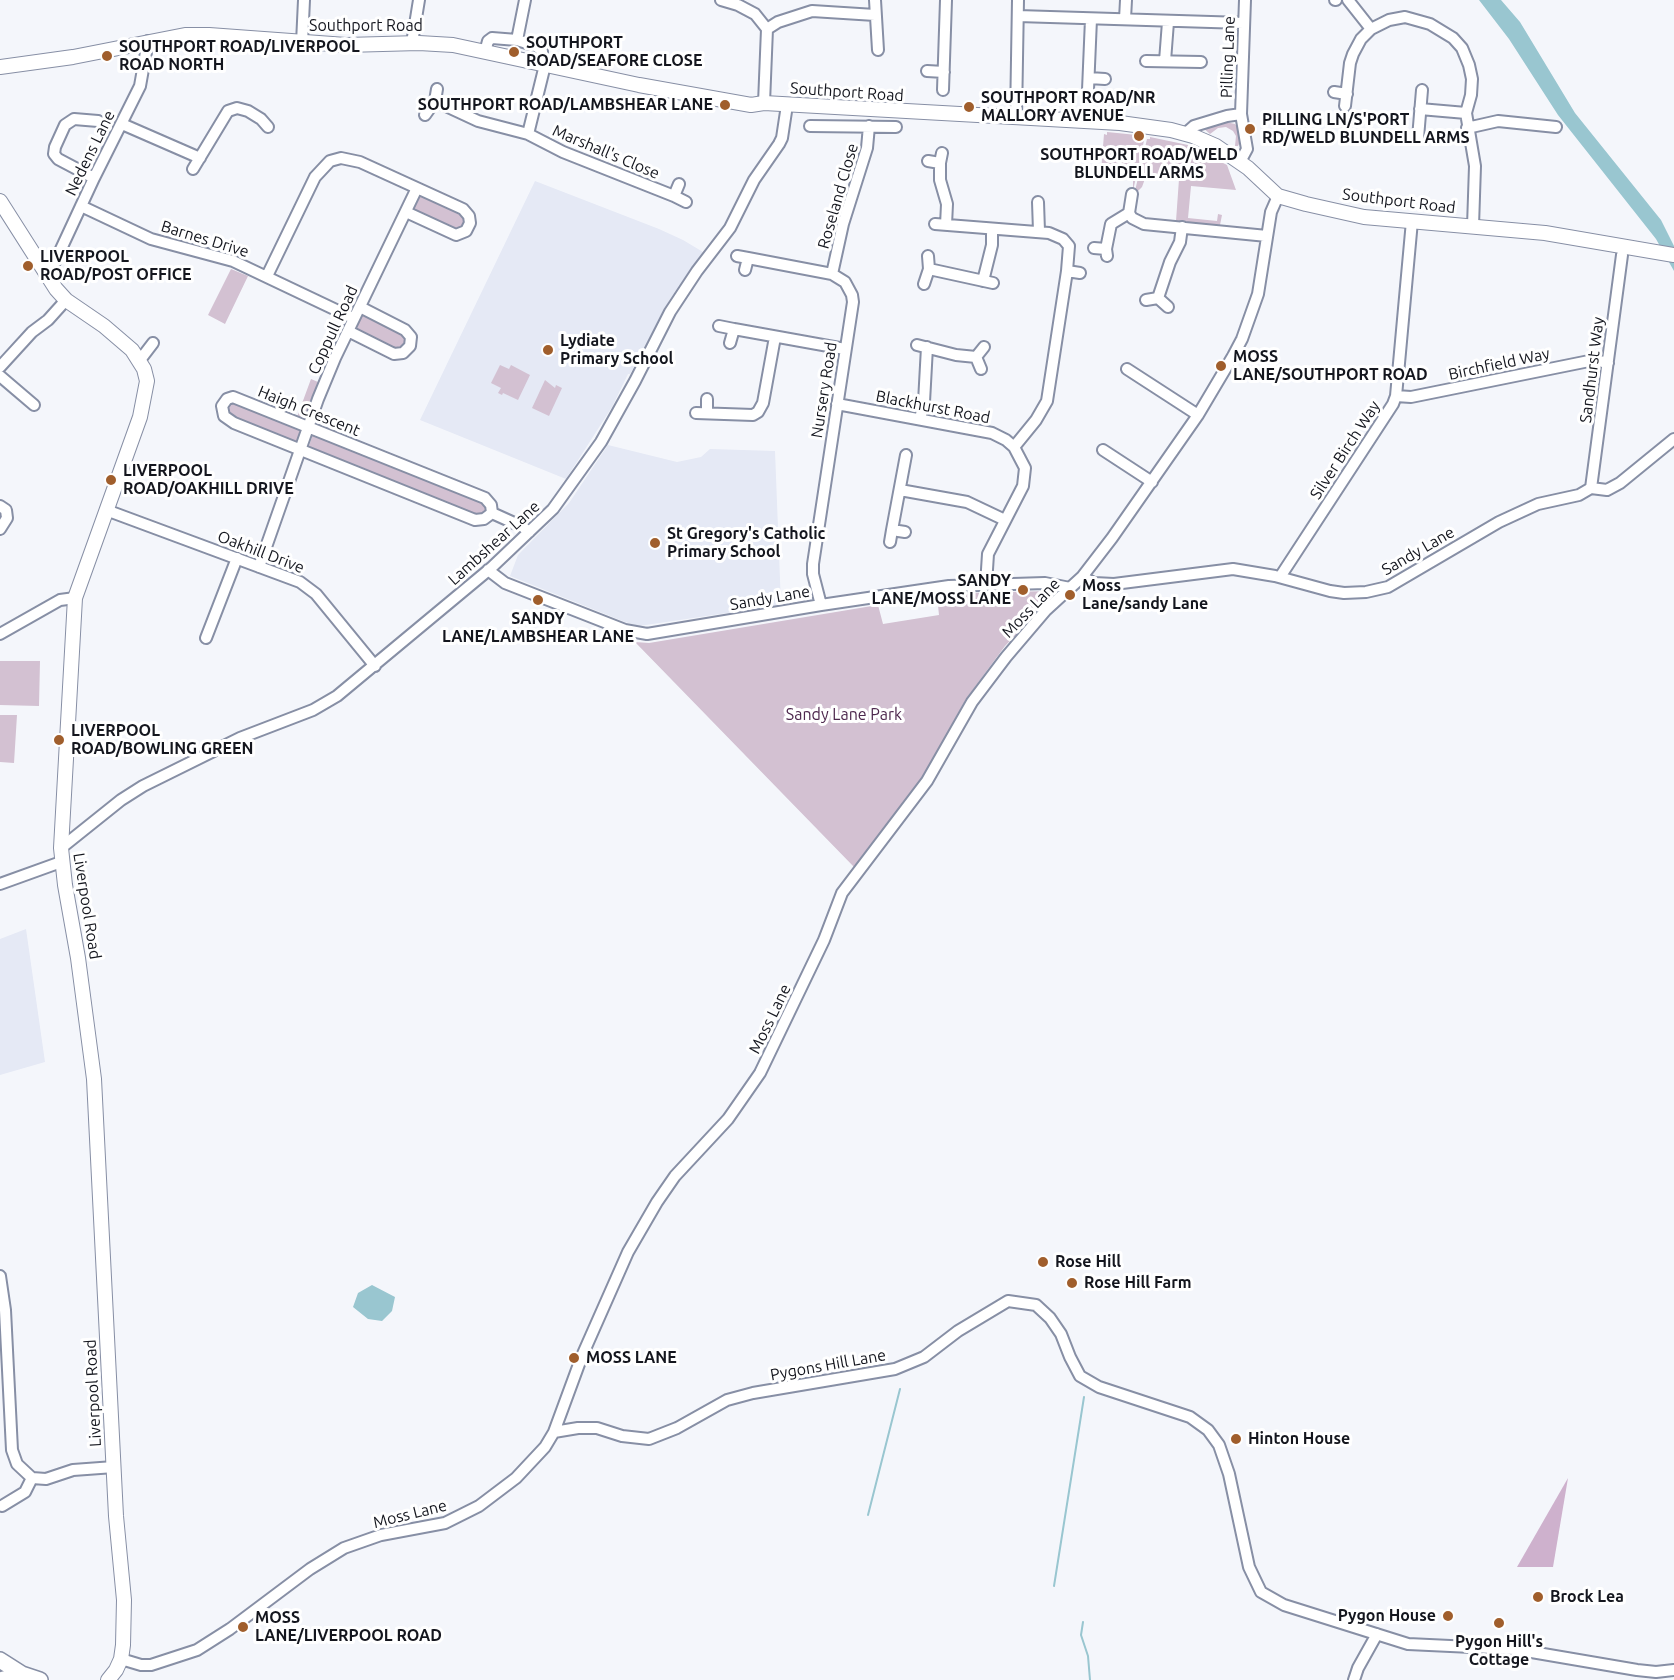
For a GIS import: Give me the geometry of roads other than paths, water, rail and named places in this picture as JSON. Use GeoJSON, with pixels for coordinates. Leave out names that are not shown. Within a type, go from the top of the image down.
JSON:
{"type":"FeatureCollection","features":[{"type":"Feature","properties":{"kind":"highway"},"geometry":{"type":"LineString","coordinates":[[0,1660],[22,1674],[40,1680]]}},
{"type":"Feature","properties":{"kind":"highway"},"geometry":{"type":"LineString","coordinates":[[0,1680],[22,1674]]}},
{"type":"Feature","properties":{"kind":"main road","name":"Southport Road"},"geometry":{"type":"LineString","coordinates":[[0,67],[74,57],[148,41],[197,35],[346,45],[412,43],[453,45],[639,85],[751,105],[764,103],[1120,123],[1154,127],[1185,134],[1216,146],[1240,162],[1278,195],[1364,217],[1545,233],[1674,255]]}},
{"type":"Feature","properties":{"kind":"main road"},"geometry":{"type":"LineString","coordinates":[[0,201],[4,216],[66,300],[123,341],[140,360]]}},
{"type":"Feature","properties":{"kind":"main road","name":"Liverpool Road"},"geometry":{"type":"LineString","coordinates":[[108,1680],[121,1659],[124,1600],[114,1467],[94,1079],[61,855],[75,598],[147,392],[147,381],[140,360]]}},
{"type":"Feature","properties":{"kind":"street"},"geometry":{"type":"LineString","coordinates":[[302,43],[304,0]]}},
{"type":"Feature","properties":{"kind":"street"},"geometry":{"type":"LineString","coordinates":[[412,43],[419,0]]}},
{"type":"Feature","properties":{"kind":"street"},"geometry":{"type":"LineString","coordinates":[[517,40],[525,0]]}},
{"type":"Feature","properties":{"kind":"street"},"geometry":{"type":"LineString","coordinates":[[721,0],[739,2],[755,14],[767,29],[764,103]]}},
{"type":"Feature","properties":{"kind":"street"},"geometry":{"type":"LineString","coordinates":[[875,0],[878,50]]}},
{"type":"Feature","properties":{"kind":"street"},"geometry":{"type":"LineString","coordinates":[[943,90],[945,0]]}},
{"type":"Feature","properties":{"kind":"street"},"geometry":{"type":"LineString","coordinates":[[1016,118],[1018,0]]}},
{"type":"Feature","properties":{"kind":"street"},"geometry":{"type":"LineString","coordinates":[[1125,19],[1126,0]]}},
{"type":"Feature","properties":{"kind":"street","name":"Pilling Lane"},"geometry":{"type":"LineString","coordinates":[[1240,162],[1246,149],[1241,114],[1245,0]]}},
{"type":"Feature","properties":{"kind":"street"},"geometry":{"type":"LineString","coordinates":[[1348,0],[1371,29]]}},
{"type":"Feature","properties":{"kind":"street"},"geometry":{"type":"LineString","coordinates":[[767,29],[813,6],[875,15]]}},
{"type":"Feature","properties":{"kind":"street"},"geometry":{"type":"LineString","coordinates":[[1018,16],[1243,23]]}},
{"type":"Feature","properties":{"kind":"street"},"geometry":{"type":"LineString","coordinates":[[1345,106],[1353,54],[1361,39],[1371,29],[1389,20],[1405,17],[1430,24],[1454,38],[1462,48],[1472,79],[1466,114],[1475,166],[1473,226]]}},
{"type":"Feature","properties":{"kind":"street"},"geometry":{"type":"LineString","coordinates":[[1088,90],[1091,19]]}},
{"type":"Feature","properties":{"kind":"street"},"geometry":{"type":"LineString","coordinates":[[1165,61],[1168,22]]}},
{"type":"Feature","properties":{"kind":"street"},"geometry":{"type":"LineString","coordinates":[[485,52],[488,41],[492,38],[517,40],[536,46],[542,51],[544,65]]}},
{"type":"Feature","properties":{"kind":"street","name":"Nedens Lane"},"geometry":{"type":"LineString","coordinates":[[45,274],[55,262],[140,86],[148,41]]}},
{"type":"Feature","properties":{"kind":"street"},"geometry":{"type":"LineString","coordinates":[[1146,61],[1201,62]]}},
{"type":"Feature","properties":{"kind":"street","name":"Marshall's Close"},"geometry":{"type":"LineString","coordinates":[[528,134],[544,65]]}},
{"type":"Feature","properties":{"kind":"street"},"geometry":{"type":"LineString","coordinates":[[927,71],[944,72]]}},
{"type":"Feature","properties":{"kind":"street"},"geometry":{"type":"LineString","coordinates":[[1089,78],[1105,79]]}},
{"type":"Feature","properties":{"kind":"street"},"geometry":{"type":"LineString","coordinates":[[425,115],[435,101],[437,88]]}},
{"type":"Feature","properties":{"kind":"street"},"geometry":{"type":"LineString","coordinates":[[1418,138],[1422,90]]}},
{"type":"Feature","properties":{"kind":"street"},"geometry":{"type":"LineString","coordinates":[[1334,92],[1347,94]]}},
{"type":"Feature","properties":{"kind":"street","name":"Marshall's Close"},"geometry":{"type":"LineString","coordinates":[[435,101],[478,122],[528,134],[563,152],[686,202]]}},
{"type":"Feature","properties":{"kind":"street","name":"Lambshear Lane"},"geometry":{"type":"LineString","coordinates":[[0,884],[61,855],[121,800],[143,786],[240,738],[314,710],[337,696],[488,570],[553,509],[595,450],[635,381],[670,312],[697,271],[730,228],[754,180],[782,138],[787,105]]}},
{"type":"Feature","properties":{"kind":"street"},"geometry":{"type":"LineString","coordinates":[[194,169],[224,115],[232,109],[248,111],[261,119],[268,127]]}},
{"type":"Feature","properties":{"kind":"street"},"geometry":{"type":"LineString","coordinates":[[1420,109],[1466,114]]}},
{"type":"Feature","properties":{"kind":"street","name":"Pilling Lane"},"geometry":{"type":"LineString","coordinates":[[1185,134],[1196,125],[1241,114]]}},
{"type":"Feature","properties":{"kind":"street"},"geometry":{"type":"LineString","coordinates":[[94,178],[58,159],[54,153],[55,147],[65,125],[74,119],[98,121],[107,126]]}},
{"type":"Feature","properties":{"kind":"street"},"geometry":{"type":"LineString","coordinates":[[1467,129],[1497,121],[1544,120],[1556,127]]}},
{"type":"Feature","properties":{"kind":"street"},"geometry":{"type":"LineString","coordinates":[[122,124],[200,159]]}},
{"type":"Feature","properties":{"kind":"street"},"geometry":{"type":"LineString","coordinates":[[810,126],[896,127]]}},
{"type":"Feature","properties":{"kind":"street","name":"Roseland Close"},"geometry":{"type":"LineString","coordinates":[[832,274],[841,232],[867,148],[869,126]]}},
{"type":"Feature","properties":{"kind":"street"},"geometry":{"type":"LineString","coordinates":[[267,276],[315,177],[330,161],[341,158],[352,159],[463,209],[470,219],[469,227],[463,233],[452,235],[406,212]]}},
{"type":"Feature","properties":{"kind":"street"},"geometry":{"type":"LineString","coordinates":[[928,161],[941,158],[940,180],[946,204],[940,224],[1039,231],[1056,235],[1066,242],[1069,250],[1047,401],[1036,420],[1014,447],[1022,460],[1025,477],[1020,496],[988,554],[986,585]]}},
{"type":"Feature","properties":{"kind":"street","name":"Marshall's Close"},"geometry":{"type":"LineString","coordinates":[[674,196],[679,184]]}},
{"type":"Feature","properties":{"kind":"street","name":"Coppull Road"},"geometry":{"type":"LineString","coordinates":[[259,567],[318,399],[353,318],[417,188]]}},
{"type":"Feature","properties":{"kind":"street"},"geometry":{"type":"LineString","coordinates":[[1132,194],[1129,213],[1132,218],[1144,224],[1267,236]]}},
{"type":"Feature","properties":{"kind":"street","name":"Moss Lane"},"geometry":{"type":"LineString","coordinates":[[121,1659],[141,1665],[151,1665],[196,1650],[230,1629],[310,1569],[344,1548],[381,1535],[445,1523],[486,1502],[516,1478],[545,1447],[554,1432],[582,1356],[628,1252],[675,1176],[728,1119],[760,1073],[824,940],[842,893],[927,781],[972,702],[1005,657],[1046,610],[1082,577],[1152,483],[1198,415],[1233,356],[1253,309],[1262,277],[1272,207],[1278,195]]}},
{"type":"Feature","properties":{"kind":"street"},"geometry":{"type":"LineString","coordinates":[[1038,202],[1039,231]]}},
{"type":"Feature","properties":{"kind":"street","name":"Barnes Drive"},"geometry":{"type":"LineString","coordinates":[[81,206],[151,239],[223,257],[353,318]]}},
{"type":"Feature","properties":{"kind":"street"},"geometry":{"type":"LineString","coordinates":[[1094,248],[1106,253],[1111,224],[1129,213]]}},
{"type":"Feature","properties":{"kind":"street","name":"Silver Birch Way"},"geometry":{"type":"LineString","coordinates":[[1280,577],[1396,396],[1412,221]]}},
{"type":"Feature","properties":{"kind":"street"},"geometry":{"type":"LineString","coordinates":[[1158,298],[1170,262],[1180,242],[1182,227]]}},
{"type":"Feature","properties":{"kind":"street"},"geometry":{"type":"LineString","coordinates":[[929,269],[988,282],[992,229]]}},
{"type":"Feature","properties":{"kind":"street","name":"Sandhurst Way"},"geometry":{"type":"LineString","coordinates":[[1591,488],[1622,255]]}},
{"type":"Feature","properties":{"kind":"street"},"geometry":{"type":"LineString","coordinates":[[924,284],[929,269],[928,256]]}},
{"type":"Feature","properties":{"kind":"street"},"geometry":{"type":"LineString","coordinates":[[745,270],[743,257],[832,274]]}},
{"type":"Feature","properties":{"kind":"street"},"geometry":{"type":"LineString","coordinates":[[1067,271],[1080,273]]}},
{"type":"Feature","properties":{"kind":"street","name":"Nursery Road"},"geometry":{"type":"LineString","coordinates":[[821,604],[813,574],[813,564],[853,302],[845,282],[832,274]]}},
{"type":"Feature","properties":{"kind":"street"},"geometry":{"type":"LineString","coordinates":[[1146,300],[1158,298]]}},
{"type":"Feature","properties":{"kind":"street"},"geometry":{"type":"LineString","coordinates":[[1158,298],[1168,307]]}},
{"type":"Feature","properties":{"kind":"street"},"geometry":{"type":"LineString","coordinates":[[0,367],[66,300]]}},
{"type":"Feature","properties":{"kind":"street"},"geometry":{"type":"LineString","coordinates":[[348,331],[394,354],[403,353],[410,346],[411,337],[405,330],[360,307]]}},
{"type":"Feature","properties":{"kind":"street"},"geometry":{"type":"LineString","coordinates":[[719,326],[845,350]]}},
{"type":"Feature","properties":{"kind":"street"},"geometry":{"type":"LineString","coordinates":[[730,343],[734,329]]}},
{"type":"Feature","properties":{"kind":"street"},"geometry":{"type":"LineString","coordinates":[[707,399],[701,413],[753,415],[762,408],[775,337]]}},
{"type":"Feature","properties":{"kind":"street"},"geometry":{"type":"LineString","coordinates":[[140,360],[153,343]]}},
{"type":"Feature","properties":{"kind":"street"},"geometry":{"type":"LineString","coordinates":[[920,419],[924,402],[922,346],[956,356],[976,357]]}},
{"type":"Feature","properties":{"kind":"street"},"geometry":{"type":"LineString","coordinates":[[976,357],[984,347]]}},
{"type":"Feature","properties":{"kind":"street"},"geometry":{"type":"LineString","coordinates":[[976,357],[981,369]]}},
{"type":"Feature","properties":{"kind":"street","name":"Birchfield Way"},"geometry":{"type":"LineString","coordinates":[[1396,396],[1411,397],[1594,360],[1608,363]]}},
{"type":"Feature","properties":{"kind":"street"},"geometry":{"type":"LineString","coordinates":[[1127,369],[1198,415]]}},
{"type":"Feature","properties":{"kind":"street"},"geometry":{"type":"LineString","coordinates":[[0,376],[34,405]]}},
{"type":"Feature","properties":{"kind":"street","name":"Haigh Crescent"},"geometry":{"type":"LineString","coordinates":[[239,398],[485,498],[491,505],[492,513],[484,519],[475,520],[234,423],[224,416],[222,406],[227,399],[239,398]]}},
{"type":"Feature","properties":{"kind":"street","name":"Blackhurst Road"},"geometry":{"type":"LineString","coordinates":[[837,404],[992,433],[1014,447]]}},
{"type":"Feature","properties":{"kind":"street","name":"Sandy Lane"},"geometry":{"type":"LineString","coordinates":[[1082,577],[1094,583],[1114,584],[1233,569],[1280,577],[1344,593],[1366,592],[1388,587],[1499,522],[1538,504],[1579,495],[1591,488],[1607,490],[1620,483],[1674,439]]}},
{"type":"Feature","properties":{"kind":"street"},"geometry":{"type":"LineString","coordinates":[[1103,450],[1152,483]]}},
{"type":"Feature","properties":{"kind":"street"},"geometry":{"type":"LineString","coordinates":[[890,542],[906,455]]}},
{"type":"Feature","properties":{"kind":"street"},"geometry":{"type":"LineString","coordinates":[[900,490],[967,502],[1005,520]]}},
{"type":"Feature","properties":{"kind":"street"},"geometry":{"type":"LineString","coordinates":[[0,506],[6,510],[7,518],[0,529]]}},
{"type":"Feature","properties":{"kind":"street","name":"Oakhill Drive"},"geometry":{"type":"LineString","coordinates":[[106,510],[294,579],[311,589],[375,666]]}},
{"type":"Feature","properties":{"kind":"street","name":"Haigh Crescent"},"geometry":{"type":"LineString","coordinates":[[492,513],[529,532]]}},
{"type":"Feature","properties":{"kind":"street"},"geometry":{"type":"LineString","coordinates":[[892,530],[905,532]]}},
{"type":"Feature","properties":{"kind":"street"},"geometry":{"type":"LineString","coordinates":[[206,638],[237,558]]}},
{"type":"Feature","properties":{"kind":"street","name":"Sandy Lane"},"geometry":{"type":"LineString","coordinates":[[488,570],[505,583],[639,634],[656,634],[821,604],[949,586],[1045,583],[1070,588]]}},
{"type":"Feature","properties":{"kind":"street"},"geometry":{"type":"LineString","coordinates":[[0,634],[60,600],[75,598]]}},
{"type":"Feature","properties":{"kind":"street"},"geometry":{"type":"LineString","coordinates":[[0,1276],[5,1310],[5,1427],[17,1464],[32,1478],[46,1479],[73,1470],[114,1467]]}},
{"type":"Feature","properties":{"kind":"street","name":"Pygons Hill Lane"},"geometry":{"type":"LineString","coordinates":[[554,1432],[597,1428],[622,1436],[649,1439],[677,1428],[727,1400],[753,1393],[896,1369],[924,1357],[958,1331],[1008,1300],[1036,1305],[1050,1318],[1060,1334],[1080,1376],[1099,1387],[1190,1417],[1208,1430],[1220,1445],[1232,1484],[1249,1567],[1261,1592],[1284,1605],[1408,1644],[1514,1649],[1637,1670],[1656,1672],[1674,1670]]}},
{"type":"Feature","properties":{"kind":"street"},"geometry":{"type":"LineString","coordinates":[[2,1506],[25,1492],[32,1478]]}},
{"type":"Feature","properties":{"kind":"street"},"geometry":{"type":"LineString","coordinates":[[1354,1680],[1377,1634]]}},
{"type":"Feature","properties":{"kind":"water"},"geometry":{"type":"Polygon","coordinates":[[[1479,0],[1501,0],[1520,22],[1575,113],[1661,220],[1674,246],[1674,271],[1656,239],[1558,115],[1509,39],[1479,0]]]}},
{"type":"Feature","properties":{"kind":"water"},"geometry":{"type":"Polygon","coordinates":[[[372,1285],[395,1297],[392,1311],[382,1321],[368,1319],[353,1307],[358,1293],[372,1285]]]}},
{"type":"Feature","properties":{"kind":"waterway"},"geometry":{"type":"LineString","coordinates":[[868,1515],[900,1389]]}},
{"type":"Feature","properties":{"kind":"waterway"},"geometry":{"type":"LineString","coordinates":[[1054,1586],[1084,1397]]}},
{"type":"Feature","properties":{"kind":"waterway"},"geometry":{"type":"LineString","coordinates":[[1083,1622],[1081,1635],[1088,1656],[1090,1680]]}},
{"type":"Feature","properties":{"kind":"place","name":"SOUTHPORT ROAD/SEAFORE CLOSE"},"geometry":{"type":"Point","coordinates":[514,52]}},
{"type":"Feature","properties":{"kind":"place","name":"SOUTHPORT ROAD/LIVERPOOL ROAD NORTH"},"geometry":{"type":"Point","coordinates":[107,56]}},
{"type":"Feature","properties":{"kind":"place","name":"SOUTHPORT ROAD/LAMBSHEAR LANE"},"geometry":{"type":"Point","coordinates":[725,105]}},
{"type":"Feature","properties":{"kind":"place","name":"SOUTHPORT ROAD/NR MALLORY AVENUE"},"geometry":{"type":"Point","coordinates":[969,107]}},
{"type":"Feature","properties":{"kind":"place","name":"PILLING LN/S'PORT RD/WELD BLUNDELL ARMS"},"geometry":{"type":"Point","coordinates":[1250,129]}},
{"type":"Feature","properties":{"kind":"place","name":"SOUTHPORT ROAD/WELD BLUNDELL ARMS"},"geometry":{"type":"Point","coordinates":[1139,136]}},
{"type":"Feature","properties":{"kind":"place","name":"LIVERPOOL ROAD/POST OFFICE"},"geometry":{"type":"Point","coordinates":[28,266]}},
{"type":"Feature","properties":{"kind":"place","name":"Lydiate Primary School"},"geometry":{"type":"Point","coordinates":[548,350]}},
{"type":"Feature","properties":{"kind":"place","name":"MOSS LANE/SOUTHPORT ROAD"},"geometry":{"type":"Point","coordinates":[1221,366]}},
{"type":"Feature","properties":{"kind":"place","name":"LIVERPOOL ROAD/OAKHILL DRIVE"},"geometry":{"type":"Point","coordinates":[111,480]}},
{"type":"Feature","properties":{"kind":"place","name":"St Gregory's Catholic Primary School"},"geometry":{"type":"Point","coordinates":[655,543]}},
{"type":"Feature","properties":{"kind":"place","name":"SANDY LANE/MOSS LANE"},"geometry":{"type":"Point","coordinates":[1023,590]}},
{"type":"Feature","properties":{"kind":"place","name":"Moss Lane/sandy Lane"},"geometry":{"type":"Point","coordinates":[1070,595]}},
{"type":"Feature","properties":{"kind":"place","name":"SANDY LANE/LAMBSHEAR LANE"},"geometry":{"type":"Point","coordinates":[538,600]}},
{"type":"Feature","properties":{"kind":"place","name":"LIVERPOOL ROAD/BOWLING GREEN"},"geometry":{"type":"Point","coordinates":[59,740]}},
{"type":"Feature","properties":{"kind":"place","name":"Rose Hill"},"geometry":{"type":"Point","coordinates":[1043,1262]}},
{"type":"Feature","properties":{"kind":"place","name":"Rose Hill Farm"},"geometry":{"type":"Point","coordinates":[1072,1283]}},
{"type":"Feature","properties":{"kind":"place","name":"MOSS LANE"},"geometry":{"type":"Point","coordinates":[574,1358]}},
{"type":"Feature","properties":{"kind":"place","name":"Hinton House"},"geometry":{"type":"Point","coordinates":[1236,1439]}},
{"type":"Feature","properties":{"kind":"place","name":"Brock Lea"},"geometry":{"type":"Point","coordinates":[1538,1597]}},
{"type":"Feature","properties":{"kind":"place","name":"Pygon House"},"geometry":{"type":"Point","coordinates":[1448,1616]}},
{"type":"Feature","properties":{"kind":"place","name":"Pygon Hill's Cottage"},"geometry":{"type":"Point","coordinates":[1499,1623]}},
{"type":"Feature","properties":{"kind":"place","name":"MOSS LANE/LIVERPOOL ROAD"},"geometry":{"type":"Point","coordinates":[243,1627]}},
{"type":"Feature","properties":{"kind":"park label","name":"Sandy Lane Park"},"geometry":{"type":"Point","coordinates":[844,715]}}]}
